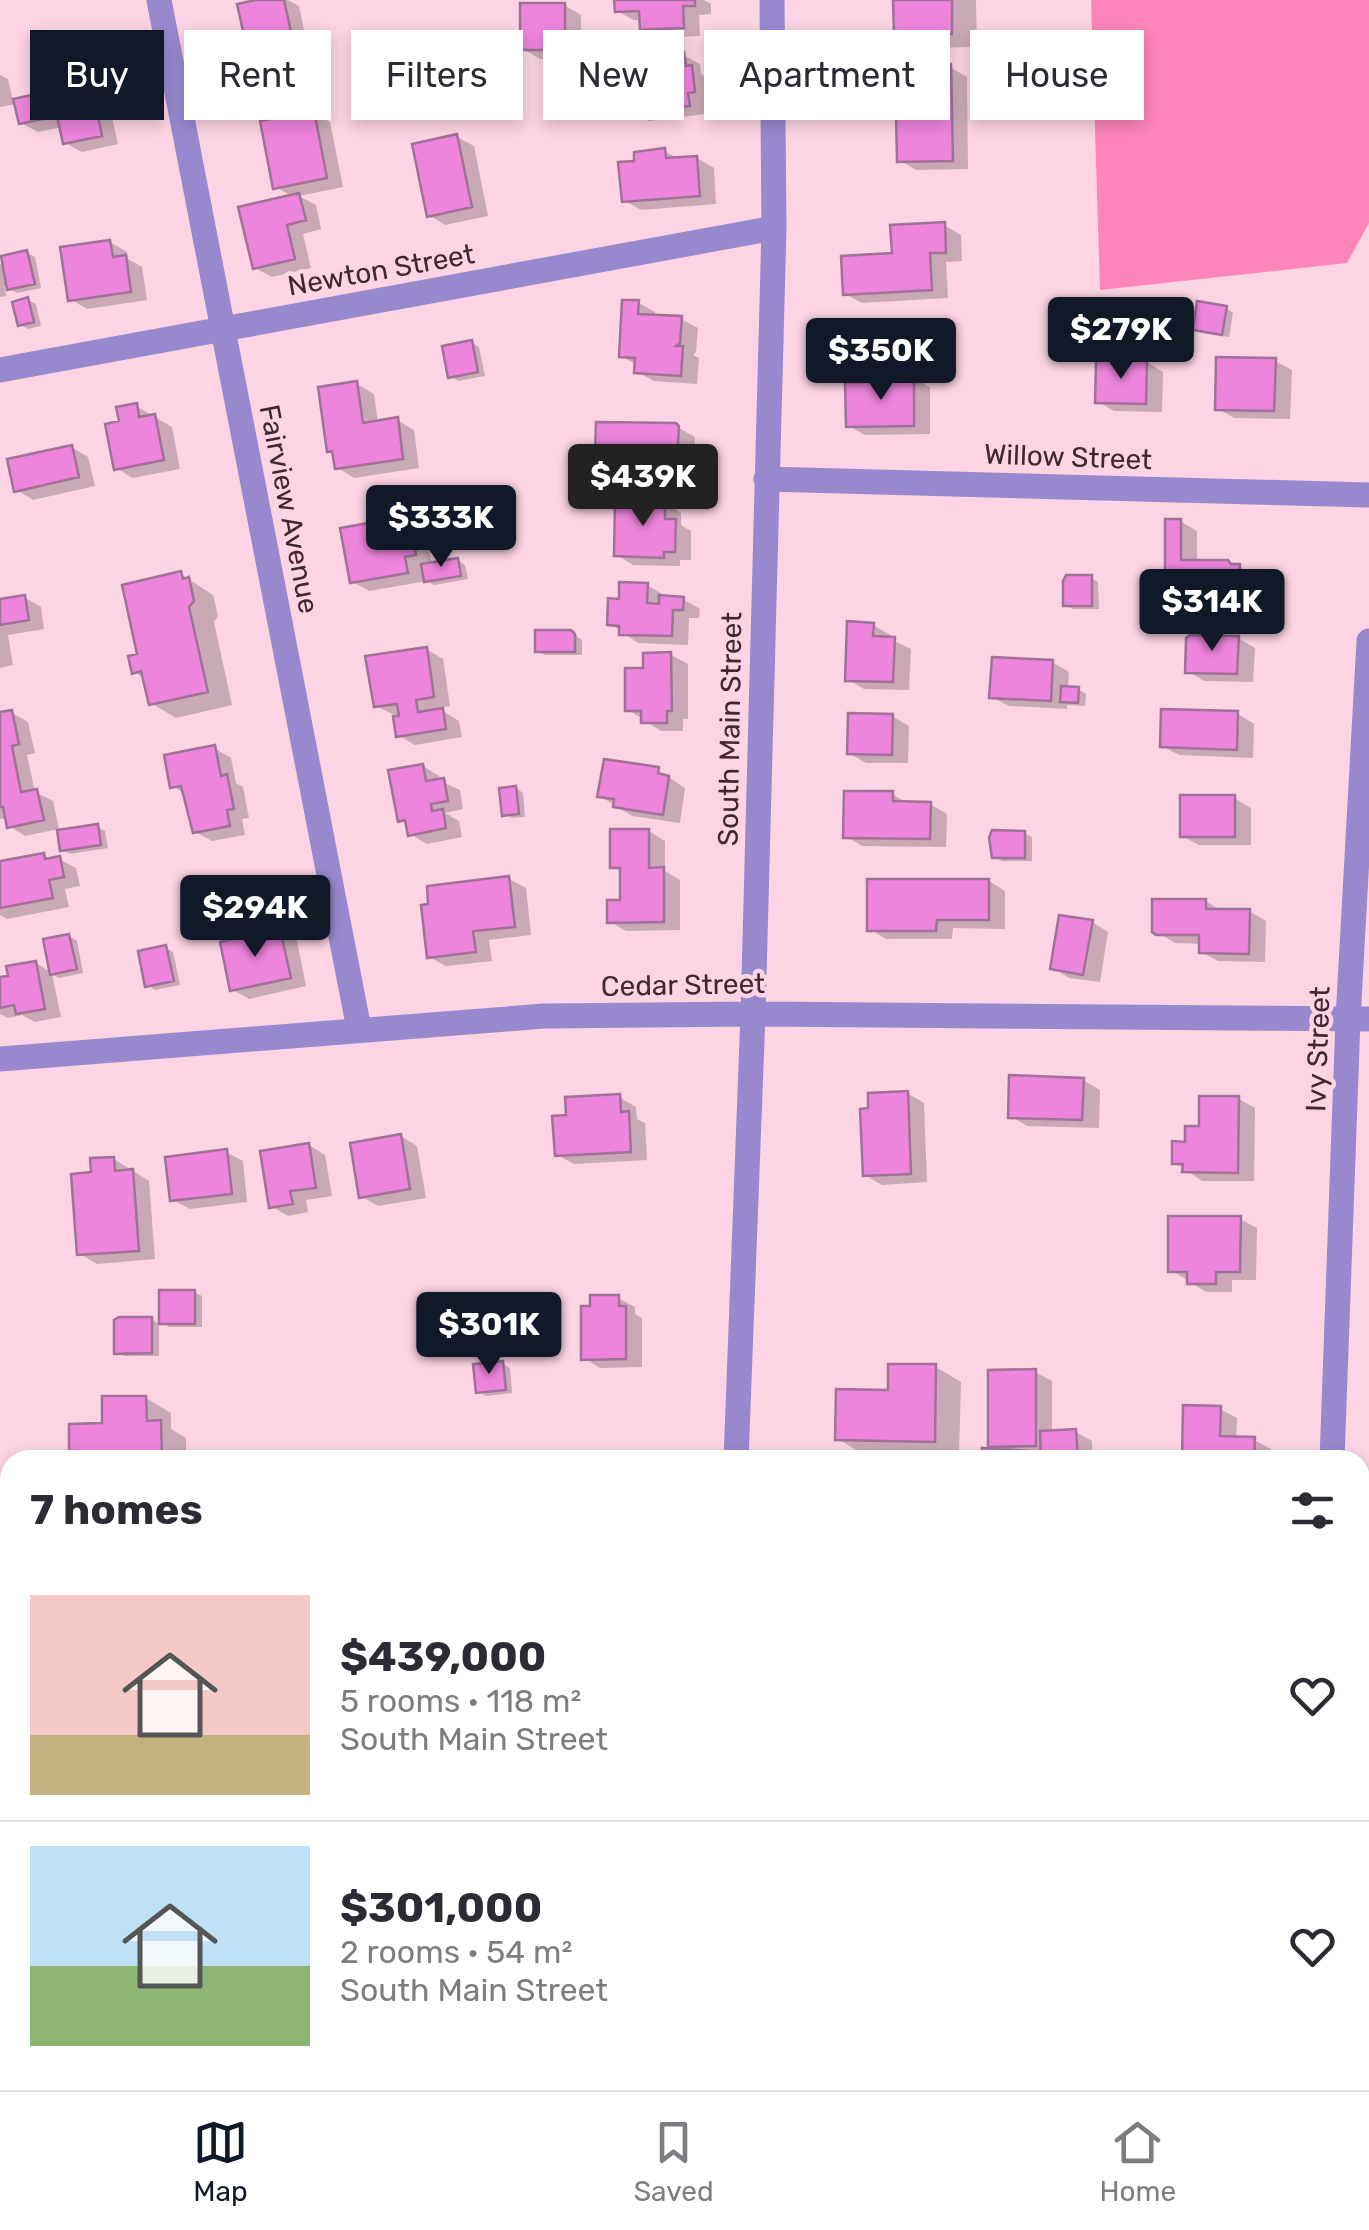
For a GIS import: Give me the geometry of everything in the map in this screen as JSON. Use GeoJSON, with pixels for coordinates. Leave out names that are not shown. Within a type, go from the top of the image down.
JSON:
{"type":"FeatureCollection","features":[{"type":"Feature","properties":{"kind":"street","name":"Fairview Avenue"},"geometry":{"type":"LineString","coordinates":[[159,0],[359,1029]]}},
{"type":"Feature","properties":{"kind":"street","name":"South Main Street"},"geometry":{"type":"LineString","coordinates":[[736,1450],[774,228],[772,0]]}},
{"type":"Feature","properties":{"kind":"street","name":"Newton Street"},"geometry":{"type":"LineString","coordinates":[[0,370],[774,228]]}},
{"type":"Feature","properties":{"kind":"street","name":"Willow Street"},"geometry":{"type":"LineString","coordinates":[[766,480],[1369,495]]}},
{"type":"Feature","properties":{"kind":"street","name":"Ivy Street"},"geometry":{"type":"LineString","coordinates":[[1333,1450],[1359,1019],[1369,641]]}},
{"type":"Feature","properties":{"kind":"street","name":"Cedar Street"},"geometry":{"type":"LineString","coordinates":[[0,1058],[544,1016],[1359,1019]]}},
{"type":"Feature","properties":{"kind":"shaded area"},"geometry":{"type":"Polygon","coordinates":[[[1091,0],[1369,0],[1369,223],[1347,263],[1100,290],[1095,120],[1144,120],[1144,30],[1092,30],[1091,0]]]}},
{"type":"Feature","properties":{"kind":"building"},"geometry":{"type":"Polygon","coordinates":[[[284,0],[291,30],[243,30],[237,4],[284,0]]]}},
{"type":"Feature","properties":{"kind":"building"},"geometry":{"type":"Polygon","coordinates":[[[614,0],[695,0],[695,6],[683,6],[684,28],[640,30],[639,11],[615,12],[614,0]]]}},
{"type":"Feature","properties":{"kind":"building"},"geometry":{"type":"Polygon","coordinates":[[[893,0],[952,0],[952,34],[950,30],[894,30],[893,0]]]}},
{"type":"Feature","properties":{"kind":"building"},"geometry":{"type":"Polygon","coordinates":[[[520,3],[565,3],[565,30],[543,30],[543,50],[523,50],[520,3]]]}},
{"type":"Feature","properties":{"kind":"building"},"geometry":{"type":"Polygon","coordinates":[[[684,52],[686,66],[692,65],[695,92],[688,93],[690,106],[684,107],[684,52]]]}},
{"type":"Feature","properties":{"kind":"building"},"geometry":{"type":"Polygon","coordinates":[[[950,64],[953,161],[897,162],[896,120],[950,120],[950,64]]]}},
{"type":"Feature","properties":{"kind":"building"},"geometry":{"type":"Polygon","coordinates":[[[30,95],[30,120],[38,120],[19,124],[13,99],[30,95]]]}},
{"type":"Feature","properties":{"kind":"building"},"geometry":{"type":"Polygon","coordinates":[[[58,120],[99,120],[102,136],[63,144],[58,120]]]}},
{"type":"Feature","properties":{"kind":"building"},"geometry":{"type":"Polygon","coordinates":[[[316,120],[327,178],[273,189],[260,121],[316,120]]]}},
{"type":"Feature","properties":{"kind":"building"},"geometry":{"type":"Polygon","coordinates":[[[457,134],[472,207],[427,217],[412,144],[457,134]]]}},
{"type":"Feature","properties":{"kind":"building"},"geometry":{"type":"Polygon","coordinates":[[[665,148],[666,158],[697,156],[700,196],[622,202],[618,162],[634,161],[634,152],[665,148]]]}},
{"type":"Feature","properties":{"kind":"building"},"geometry":{"type":"Polygon","coordinates":[[[299,193],[306,220],[287,225],[295,259],[253,269],[238,207],[299,193]]]}},
{"type":"Feature","properties":{"kind":"building"},"geometry":{"type":"Polygon","coordinates":[[[945,222],[946,253],[930,253],[932,290],[843,295],[841,256],[892,253],[890,225],[945,222]]]}},
{"type":"Feature","properties":{"kind":"building"},"geometry":{"type":"Polygon","coordinates":[[[110,240],[113,257],[126,255],[131,292],[68,301],[60,247],[110,240]]]}},
{"type":"Feature","properties":{"kind":"building"},"geometry":{"type":"Polygon","coordinates":[[[27,250],[35,284],[7,290],[1,256],[27,250]]]}},
{"type":"Feature","properties":{"kind":"building"},"geometry":{"type":"Polygon","coordinates":[[[28,297],[34,322],[18,326],[12,302],[28,297]]]}},
{"type":"Feature","properties":{"kind":"building"},"geometry":{"type":"Polygon","coordinates":[[[622,300],[639,300],[638,314],[682,316],[680,343],[676,346],[683,346],[681,376],[634,373],[635,358],[619,357],[622,300]]]}},
{"type":"Feature","properties":{"kind":"building"},"geometry":{"type":"Polygon","coordinates":[[[1197,301],[1227,306],[1222,335],[1193,330],[1197,301]]]}},
{"type":"Feature","properties":{"kind":"building"},"geometry":{"type":"Polygon","coordinates":[[[472,340],[478,372],[448,378],[442,346],[472,340]]]}},
{"type":"Feature","properties":{"kind":"building"},"geometry":{"type":"Polygon","coordinates":[[[1216,357],[1276,358],[1274,411],[1215,410],[1216,357]]]}},
{"type":"Feature","properties":{"kind":"building"},"geometry":{"type":"Polygon","coordinates":[[[1096,359],[1147,360],[1146,404],[1095,403],[1096,359]]]}},
{"type":"Feature","properties":{"kind":"building"},"geometry":{"type":"Polygon","coordinates":[[[884,375],[914,375],[914,426],[846,427],[845,382],[884,382],[884,375]]]}},
{"type":"Feature","properties":{"kind":"building"},"geometry":{"type":"Polygon","coordinates":[[[357,381],[363,423],[398,417],[403,459],[335,469],[332,451],[327,452],[318,387],[357,381]]]}},
{"type":"Feature","properties":{"kind":"building"},"geometry":{"type":"Polygon","coordinates":[[[137,403],[139,417],[155,414],[164,460],[114,470],[105,424],[119,421],[116,407],[137,403]]]}},
{"type":"Feature","properties":{"kind":"building"},"geometry":{"type":"Polygon","coordinates":[[[596,422],[676,423],[678,444],[674,456],[678,456],[678,472],[618,472],[619,454],[595,453],[596,422]]]}},
{"type":"Feature","properties":{"kind":"building"},"geometry":{"type":"Polygon","coordinates":[[[72,445],[79,477],[14,492],[7,459],[72,445]]]}},
{"type":"Feature","properties":{"kind":"building"},"geometry":{"type":"Polygon","coordinates":[[[615,500],[665,501],[665,519],[676,519],[675,552],[664,552],[664,558],[614,556],[615,500]]]}},
{"type":"Feature","properties":{"kind":"building"},"geometry":{"type":"Polygon","coordinates":[[[1165,519],[1181,519],[1181,560],[1228,560],[1240,564],[1239,604],[1232,604],[1232,618],[1165,618],[1165,519]]]}},
{"type":"Feature","properties":{"kind":"building"},"geometry":{"type":"Polygon","coordinates":[[[380,521],[383,536],[412,531],[416,555],[405,557],[408,573],[350,583],[340,528],[380,521]]]}},
{"type":"Feature","properties":{"kind":"building"},"geometry":{"type":"Polygon","coordinates":[[[458,558],[461,576],[424,582],[421,564],[458,558]]]}},
{"type":"Feature","properties":{"kind":"building"},"geometry":{"type":"Polygon","coordinates":[[[181,571],[183,579],[189,577],[194,601],[189,607],[208,692],[149,705],[141,671],[132,674],[128,656],[137,654],[122,585],[181,571]]]}},
{"type":"Feature","properties":{"kind":"building"},"geometry":{"type":"Polygon","coordinates":[[[1066,575],[1092,575],[1092,606],[1063,606],[1066,575]]]}},
{"type":"Feature","properties":{"kind":"building"},"geometry":{"type":"Polygon","coordinates":[[[619,582],[648,583],[647,603],[659,604],[659,595],[684,597],[683,610],[673,610],[672,636],[619,635],[619,626],[607,625],[608,598],[619,599],[619,582]]]}},
{"type":"Feature","properties":{"kind":"building"},"geometry":{"type":"Polygon","coordinates":[[[25,595],[29,620],[0,625],[0,599],[25,595]]]}},
{"type":"Feature","properties":{"kind":"building"},"geometry":{"type":"Polygon","coordinates":[[[847,621],[874,623],[873,636],[895,637],[893,682],[845,681],[847,621]]]}},
{"type":"Feature","properties":{"kind":"building"},"geometry":{"type":"Polygon","coordinates":[[[535,630],[571,630],[575,634],[575,652],[535,652],[535,630]]]}},
{"type":"Feature","properties":{"kind":"building"},"geometry":{"type":"Polygon","coordinates":[[[1239,636],[1237,674],[1185,673],[1186,638],[1239,636]]]}},
{"type":"Feature","properties":{"kind":"building"},"geometry":{"type":"Polygon","coordinates":[[[427,647],[434,697],[416,700],[418,712],[443,708],[446,729],[396,737],[393,716],[399,716],[397,704],[374,707],[365,656],[427,647]]]}},
{"type":"Feature","properties":{"kind":"building"},"geometry":{"type":"Polygon","coordinates":[[[671,652],[672,711],[667,711],[667,723],[641,723],[641,711],[625,711],[625,668],[643,668],[643,653],[671,652]]]}},
{"type":"Feature","properties":{"kind":"building"},"geometry":{"type":"Polygon","coordinates":[[[992,657],[1053,660],[1051,701],[989,698],[992,657]]]}},
{"type":"Feature","properties":{"kind":"building"},"geometry":{"type":"Polygon","coordinates":[[[1061,686],[1079,687],[1078,703],[1060,702],[1061,686]]]}},
{"type":"Feature","properties":{"kind":"building"},"geometry":{"type":"Polygon","coordinates":[[[1161,709],[1238,711],[1237,750],[1160,747],[1161,709]]]}},
{"type":"Feature","properties":{"kind":"building"},"geometry":{"type":"Polygon","coordinates":[[[12,710],[19,744],[12,746],[21,792],[37,789],[44,820],[7,828],[0,807],[0,712],[12,710]]]}},
{"type":"Feature","properties":{"kind":"building"},"geometry":{"type":"Polygon","coordinates":[[[848,713],[893,714],[892,755],[847,754],[848,713]]]}},
{"type":"Feature","properties":{"kind":"building"},"geometry":{"type":"Polygon","coordinates":[[[215,745],[221,776],[227,774],[234,809],[227,810],[230,826],[193,833],[181,786],[170,788],[164,755],[215,745]]]}},
{"type":"Feature","properties":{"kind":"building"},"geometry":{"type":"Polygon","coordinates":[[[604,759],[659,767],[658,773],[669,776],[663,815],[613,807],[614,799],[597,797],[604,759]]]}},
{"type":"Feature","properties":{"kind":"building"},"geometry":{"type":"Polygon","coordinates":[[[423,764],[426,781],[444,778],[448,801],[431,804],[432,811],[443,809],[446,828],[408,836],[405,820],[398,822],[388,770],[423,764]]]}},
{"type":"Feature","properties":{"kind":"building"},"geometry":{"type":"Polygon","coordinates":[[[516,786],[519,814],[502,816],[499,788],[516,786]]]}},
{"type":"Feature","properties":{"kind":"building"},"geometry":{"type":"Polygon","coordinates":[[[844,791],[893,791],[893,801],[931,802],[930,839],[843,838],[844,791]]]}},
{"type":"Feature","properties":{"kind":"building"},"geometry":{"type":"Polygon","coordinates":[[[1180,795],[1235,795],[1235,837],[1180,837],[1180,795]]]}},
{"type":"Feature","properties":{"kind":"building"},"geometry":{"type":"Polygon","coordinates":[[[98,824],[101,845],[60,851],[57,830],[98,824]]]}},
{"type":"Feature","properties":{"kind":"building"},"geometry":{"type":"Polygon","coordinates":[[[610,829],[649,829],[649,868],[664,867],[664,922],[607,923],[607,900],[620,900],[620,868],[610,868],[610,829]]]}},
{"type":"Feature","properties":{"kind":"building"},"geometry":{"type":"Polygon","coordinates":[[[992,830],[1025,831],[1025,858],[992,858],[992,830]]]}},
{"type":"Feature","properties":{"kind":"building"},"geometry":{"type":"Polygon","coordinates":[[[44,853],[45,859],[60,856],[64,877],[49,880],[53,898],[0,908],[0,861],[44,853]]]}},
{"type":"Feature","properties":{"kind":"building"},"geometry":{"type":"Polygon","coordinates":[[[509,876],[515,927],[473,931],[476,952],[427,958],[421,905],[428,904],[427,886],[509,876]]]}},
{"type":"Feature","properties":{"kind":"building"},"geometry":{"type":"Polygon","coordinates":[[[867,879],[989,879],[989,920],[937,920],[936,931],[867,931],[867,879]]]}},
{"type":"Feature","properties":{"kind":"building"},"geometry":{"type":"Polygon","coordinates":[[[1152,899],[1206,899],[1206,909],[1250,909],[1249,954],[1199,953],[1199,935],[1156,935],[1152,932],[1152,899]]]}},
{"type":"Feature","properties":{"kind":"building"},"geometry":{"type":"Polygon","coordinates":[[[1059,915],[1093,920],[1083,975],[1050,969],[1059,915]]]}},
{"type":"Feature","properties":{"kind":"building"},"geometry":{"type":"Polygon","coordinates":[[[280,929],[291,978],[230,991],[220,942],[280,929]]]}},
{"type":"Feature","properties":{"kind":"building"},"geometry":{"type":"Polygon","coordinates":[[[69,934],[77,969],[50,975],[43,939],[69,934]]]}},
{"type":"Feature","properties":{"kind":"building"},"geometry":{"type":"Polygon","coordinates":[[[166,945],[174,981],[145,987],[138,951],[166,945]]]}},
{"type":"Feature","properties":{"kind":"building"},"geometry":{"type":"Polygon","coordinates":[[[36,961],[45,1009],[16,1014],[14,1005],[0,1008],[0,977],[8,976],[6,966],[36,961]]]}},
{"type":"Feature","properties":{"kind":"building"},"geometry":{"type":"Polygon","coordinates":[[[1009,1075],[1084,1078],[1082,1120],[1008,1118],[1009,1075]]]}},
{"type":"Feature","properties":{"kind":"building"},"geometry":{"type":"Polygon","coordinates":[[[908,1091],[911,1174],[863,1176],[860,1109],[868,1108],[868,1093],[908,1091]]]}},
{"type":"Feature","properties":{"kind":"building"},"geometry":{"type":"Polygon","coordinates":[[[620,1094],[621,1112],[629,1111],[631,1152],[555,1156],[552,1116],[566,1115],[565,1097],[620,1094]]]}},
{"type":"Feature","properties":{"kind":"building"},"geometry":{"type":"Polygon","coordinates":[[[1199,1096],[1239,1096],[1238,1173],[1182,1172],[1183,1164],[1172,1164],[1172,1141],[1185,1142],[1185,1126],[1199,1126],[1199,1096]]]}},
{"type":"Feature","properties":{"kind":"building"},"geometry":{"type":"Polygon","coordinates":[[[401,1134],[410,1189],[359,1198],[350,1143],[401,1134]]]}},
{"type":"Feature","properties":{"kind":"building"},"geometry":{"type":"Polygon","coordinates":[[[309,1143],[316,1188],[290,1191],[293,1204],[269,1208],[260,1151],[309,1143]]]}},
{"type":"Feature","properties":{"kind":"building"},"geometry":{"type":"Polygon","coordinates":[[[227,1149],[232,1194],[170,1201],[165,1157],[227,1149]]]}},
{"type":"Feature","properties":{"kind":"building"},"geometry":{"type":"Polygon","coordinates":[[[114,1157],[115,1171],[133,1169],[139,1251],[77,1255],[71,1174],[91,1172],[90,1158],[114,1157]]]}},
{"type":"Feature","properties":{"kind":"building"},"geometry":{"type":"Polygon","coordinates":[[[1168,1216],[1241,1216],[1240,1272],[1216,1272],[1216,1284],[1187,1284],[1187,1272],[1168,1272],[1168,1216]]]}},
{"type":"Feature","properties":{"kind":"building"},"geometry":{"type":"Polygon","coordinates":[[[159,1290],[195,1290],[195,1324],[159,1324],[159,1290]]]}},
{"type":"Feature","properties":{"kind":"building"},"geometry":{"type":"Polygon","coordinates":[[[590,1295],[619,1295],[619,1306],[626,1306],[626,1359],[581,1360],[581,1306],[590,1306],[590,1295]]]}},
{"type":"Feature","properties":{"kind":"building"},"geometry":{"type":"Polygon","coordinates":[[[152,1317],[152,1353],[114,1354],[114,1320],[152,1317]]]}},
{"type":"Feature","properties":{"kind":"building"},"geometry":{"type":"Polygon","coordinates":[[[503,1361],[506,1390],[476,1393],[473,1364],[503,1361]]]}},
{"type":"Feature","properties":{"kind":"building"},"geometry":{"type":"Polygon","coordinates":[[[888,1364],[936,1364],[935,1442],[835,1440],[836,1389],[888,1390],[888,1364]]]}},
{"type":"Feature","properties":{"kind":"building"},"geometry":{"type":"Polygon","coordinates":[[[1036,1369],[1036,1446],[988,1447],[988,1370],[1036,1369]]]}},
{"type":"Feature","properties":{"kind":"building"},"geometry":{"type":"Polygon","coordinates":[[[102,1396],[146,1396],[147,1421],[161,1420],[162,1450],[69,1450],[69,1424],[102,1423],[102,1396]]]}},
{"type":"Feature","properties":{"kind":"building"},"geometry":{"type":"Polygon","coordinates":[[[1183,1405],[1221,1406],[1220,1436],[1255,1437],[1254,1450],[1182,1450],[1183,1405]]]}},
{"type":"Feature","properties":{"kind":"building"},"geometry":{"type":"Polygon","coordinates":[[[1076,1429],[1077,1450],[1041,1450],[1040,1431],[1076,1429]]]}}]}
